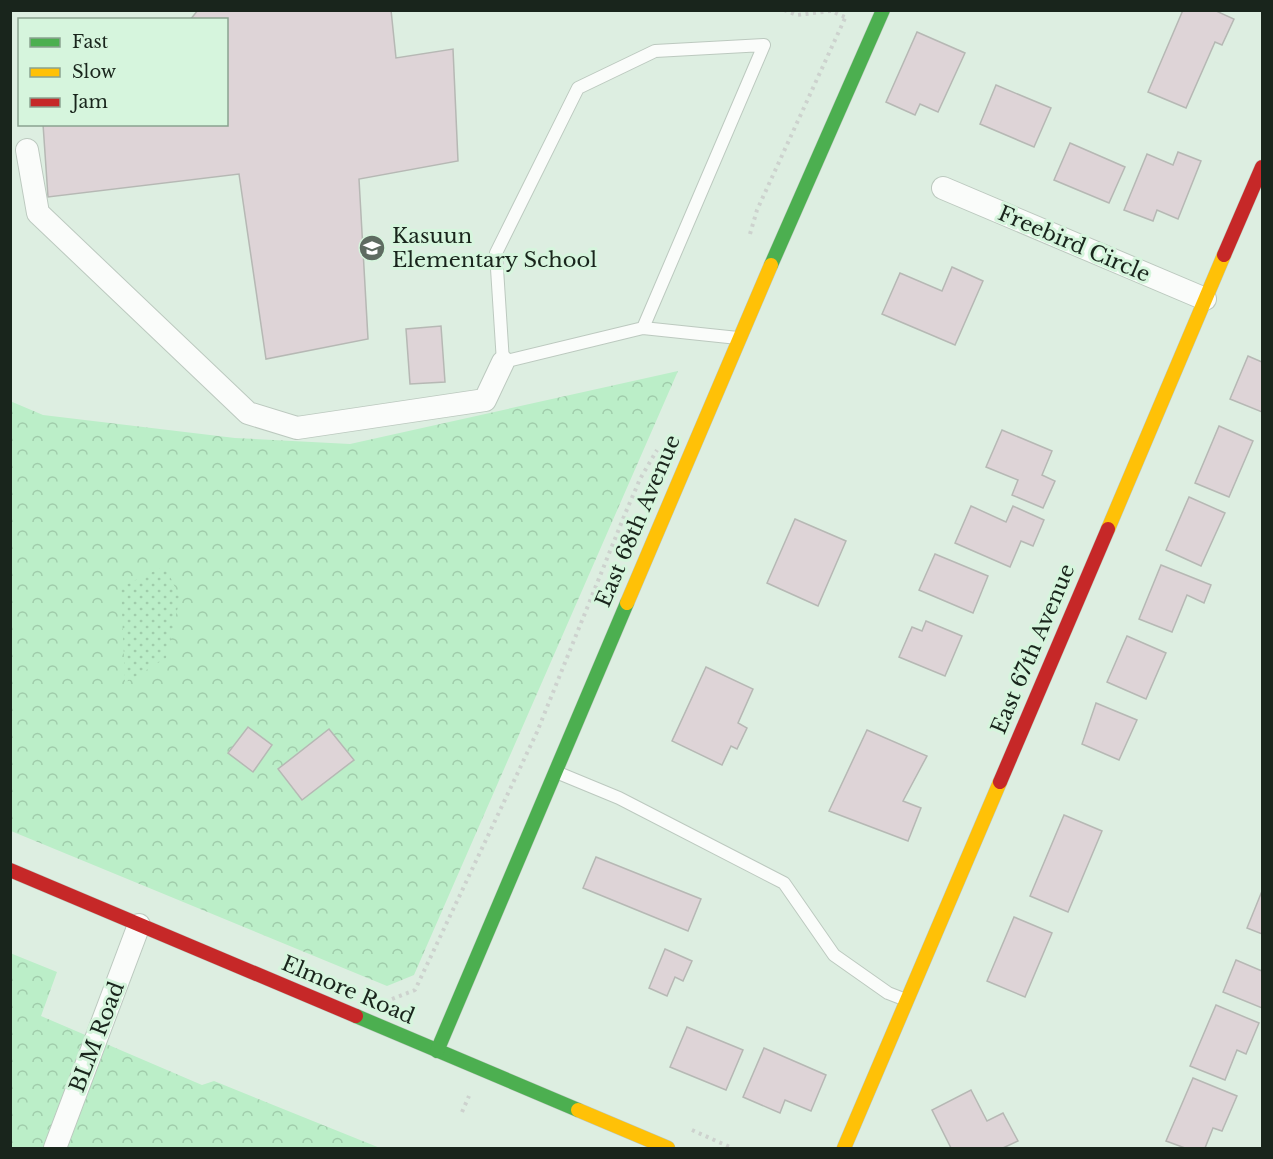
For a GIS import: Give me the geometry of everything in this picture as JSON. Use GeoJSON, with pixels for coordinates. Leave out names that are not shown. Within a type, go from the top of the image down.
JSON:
{"type":"FeatureCollection","features":[{"type":"Feature","properties":{"kind":"street","name":"East 68th Avenue"},"geometry":{"type":"LineString","coordinates":[[437,1051],[739,338],[883,10]]}},
{"type":"Feature","properties":{"kind":"street"},"geometry":{"type":"LineString","coordinates":[[27,150],[38,213],[248,413],[297,428],[484,400],[503,362]]}},
{"type":"Feature","properties":{"kind":"street","name":"East 67th Avenue"},"geometry":{"type":"LineString","coordinates":[[844,1149],[1263,167]]}},
{"type":"Feature","properties":{"kind":"street","name":"Freebird Circle"},"geometry":{"type":"LineString","coordinates":[[943,188],[1205,299]]}},
{"type":"Feature","properties":{"kind":"street","name":"Elmore Road"},"geometry":{"type":"LineString","coordinates":[[10,870],[668,1149]]}},
{"type":"Feature","properties":{"kind":"street","name":"BLM Road"},"geometry":{"type":"LineString","coordinates":[[55,1149],[139,925]]}},
{"type":"Feature","properties":{"kind":"lane"},"geometry":{"type":"LineString","coordinates":[[643,328],[764,45],[655,51],[578,88],[496,253],[503,362],[643,328],[739,338]]}},
{"type":"Feature","properties":{"kind":"lane"},"geometry":{"type":"LineString","coordinates":[[555,771],[619,798],[783,883],[834,955],[888,993],[907,1001]]}},
{"type":"Feature","properties":{"kind":"path"},"geometry":{"type":"LineString","coordinates":[[784,10],[797,15],[831,11],[845,17]]}},
{"type":"Feature","properties":{"kind":"path"},"geometry":{"type":"LineString","coordinates":[[749,241],[757,210],[848,10]]}},
{"type":"Feature","properties":{"kind":"path"},"geometry":{"type":"LineString","coordinates":[[389,1000],[415,990],[537,732],[640,479],[662,443]]}},
{"type":"Feature","properties":{"kind":"green space"},"geometry":{"type":"Polygon","coordinates":[[[678,371],[414,975],[387,986],[11,831],[10,401],[43,415],[235,438],[350,444],[678,371]]]}},
{"type":"Feature","properties":{"kind":"green space"},"geometry":{"type":"Polygon","coordinates":[[[165,566],[180,598],[166,658],[125,683],[121,587],[165,566]]]}},
{"type":"Feature","properties":{"kind":"green space"},"geometry":{"type":"Polygon","coordinates":[[[10,953],[57,972],[41,1016],[202,1085],[214,1081],[380,1148],[11,1148],[10,953]]]}},
{"type":"Feature","properties":{"kind":"building"},"geometry":{"type":"Polygon","coordinates":[[[198,10],[391,10],[396,58],[453,49],[458,161],[359,179],[368,339],[266,359],[239,174],[48,197],[43,126],[228,126],[228,18],[192,18],[198,10]]]}},
{"type":"Feature","properties":{"kind":"building"},"geometry":{"type":"Polygon","coordinates":[[[1183,10],[1214,10],[1234,19],[1222,45],[1215,42],[1186,108],[1148,92],[1183,10]]]}},
{"type":"Feature","properties":{"kind":"building"},"geometry":{"type":"Polygon","coordinates":[[[917,32],[965,53],[938,112],[920,104],[915,115],[886,102],[917,32]]]}},
{"type":"Feature","properties":{"kind":"building"},"geometry":{"type":"Polygon","coordinates":[[[996,85],[1051,108],[1034,147],[980,124],[996,85]]]}},
{"type":"Feature","properties":{"kind":"building"},"geometry":{"type":"Polygon","coordinates":[[[1070,143],[1125,167],[1109,203],[1054,180],[1070,143]]]}},
{"type":"Feature","properties":{"kind":"building"},"geometry":{"type":"Polygon","coordinates":[[[1178,152],[1201,161],[1178,219],[1157,210],[1153,221],[1124,210],[1147,154],[1173,165],[1178,152]]]}},
{"type":"Feature","properties":{"kind":"building"},"geometry":{"type":"Polygon","coordinates":[[[952,267],[983,281],[955,345],[882,314],[900,273],[942,291],[952,267]]]}},
{"type":"Feature","properties":{"kind":"building"},"geometry":{"type":"Polygon","coordinates":[[[441,326],[445,382],[410,384],[406,329],[441,326]]]}},
{"type":"Feature","properties":{"kind":"building"},"geometry":{"type":"Polygon","coordinates":[[[1248,356],[1262,362],[1262,412],[1230,399],[1248,356]]]}},
{"type":"Feature","properties":{"kind":"building"},"geometry":{"type":"Polygon","coordinates":[[[1219,426],[1253,441],[1229,497],[1195,483],[1219,426]]]}},
{"type":"Feature","properties":{"kind":"building"},"geometry":{"type":"Polygon","coordinates":[[[1002,430],[1052,451],[1042,475],[1055,481],[1043,508],[1012,495],[1018,480],[986,467],[1002,430]]]}},
{"type":"Feature","properties":{"kind":"building"},"geometry":{"type":"Polygon","coordinates":[[[1189,497],[1225,513],[1201,566],[1166,550],[1189,497]]]}},
{"type":"Feature","properties":{"kind":"building"},"geometry":{"type":"Polygon","coordinates":[[[971,506],[1006,522],[1013,506],[1044,520],[1033,546],[1021,541],[1010,567],[955,543],[971,506]]]}},
{"type":"Feature","properties":{"kind":"building"},"geometry":{"type":"Polygon","coordinates":[[[795,519],[846,541],[818,606],[767,583],[795,519]]]}},
{"type":"Feature","properties":{"kind":"building"},"geometry":{"type":"Polygon","coordinates":[[[935,554],[988,576],[973,613],[919,590],[935,554]]]}},
{"type":"Feature","properties":{"kind":"building"},"geometry":{"type":"Polygon","coordinates":[[[1161,565],[1211,585],[1204,603],[1187,595],[1172,632],[1139,619],[1161,565]]]}},
{"type":"Feature","properties":{"kind":"building"},"geometry":{"type":"Polygon","coordinates":[[[926,621],[962,636],[945,676],[899,657],[912,627],[922,631],[926,621]]]}},
{"type":"Feature","properties":{"kind":"building"},"geometry":{"type":"Polygon","coordinates":[[[1127,636],[1166,653],[1146,699],[1107,682],[1127,636]]]}},
{"type":"Feature","properties":{"kind":"building"},"geometry":{"type":"Polygon","coordinates":[[[706,667],[753,689],[738,723],[747,728],[737,749],[731,746],[722,765],[672,741],[706,667]]]}},
{"type":"Feature","properties":{"kind":"building"},"geometry":{"type":"Polygon","coordinates":[[[1096,703],[1137,720],[1119,760],[1082,744],[1096,703]]]}},
{"type":"Feature","properties":{"kind":"building"},"geometry":{"type":"Polygon","coordinates":[[[248,727],[272,745],[253,772],[228,753],[248,727]]]}},
{"type":"Feature","properties":{"kind":"building"},"geometry":{"type":"Polygon","coordinates":[[[329,729],[354,760],[302,800],[278,769],[329,729]]]}},
{"type":"Feature","properties":{"kind":"building"},"geometry":{"type":"Polygon","coordinates":[[[867,730],[927,756],[903,801],[921,808],[908,841],[829,811],[867,730]]]}},
{"type":"Feature","properties":{"kind":"building"},"geometry":{"type":"Polygon","coordinates":[[[1064,815],[1102,831],[1068,912],[1030,896],[1064,815]]]}},
{"type":"Feature","properties":{"kind":"building"},"geometry":{"type":"Polygon","coordinates":[[[596,857],[701,899],[688,931],[583,888],[596,857]]]}},
{"type":"Feature","properties":{"kind":"building"},"geometry":{"type":"Polygon","coordinates":[[[1262,891],[1262,934],[1247,928],[1262,891]]]}},
{"type":"Feature","properties":{"kind":"building"},"geometry":{"type":"Polygon","coordinates":[[[1014,917],[1052,933],[1025,997],[987,981],[1014,917]]]}},
{"type":"Feature","properties":{"kind":"building"},"geometry":{"type":"Polygon","coordinates":[[[665,949],[692,961],[683,981],[675,977],[667,996],[649,988],[665,949]]]}},
{"type":"Feature","properties":{"kind":"building"},"geometry":{"type":"Polygon","coordinates":[[[1236,960],[1262,971],[1262,1008],[1223,992],[1236,960]]]}},
{"type":"Feature","properties":{"kind":"building"},"geometry":{"type":"Polygon","coordinates":[[[1216,1005],[1259,1023],[1246,1054],[1237,1050],[1225,1080],[1190,1066],[1216,1005]]]}},
{"type":"Feature","properties":{"kind":"building"},"geometry":{"type":"Polygon","coordinates":[[[687,1027],[743,1050],[726,1090],[670,1067],[687,1027]]]}},
{"type":"Feature","properties":{"kind":"building"},"geometry":{"type":"Polygon","coordinates":[[[764,1048],[826,1075],[811,1111],[785,1100],[780,1113],[743,1097],[764,1048]]]}},
{"type":"Feature","properties":{"kind":"building"},"geometry":{"type":"Polygon","coordinates":[[[1193,1078],[1237,1096],[1222,1131],[1213,1128],[1205,1148],[1185,1148],[1166,1141],[1193,1078]]]}},
{"type":"Feature","properties":{"kind":"building"},"geometry":{"type":"Polygon","coordinates":[[[971,1090],[987,1121],[1003,1113],[1018,1141],[1003,1148],[951,1148],[932,1110],[971,1090]]]}},
{"type":"Feature","properties":{"kind":"traffic: fast"},"geometry":{"type":"LineString","coordinates":[[771,265],[883,10]]}},
{"type":"Feature","properties":{"kind":"traffic: fast"},"geometry":{"type":"LineString","coordinates":[[437,1051],[627,603]]}},
{"type":"Feature","properties":{"kind":"traffic: fast"},"geometry":{"type":"LineString","coordinates":[[356,1016],[578,1110]]}},
{"type":"Feature","properties":{"kind":"traffic: slow"},"geometry":{"type":"LineString","coordinates":[[1108,529],[1224,255]]}},
{"type":"Feature","properties":{"kind":"traffic: slow"},"geometry":{"type":"LineString","coordinates":[[627,603],[771,265]]}},
{"type":"Feature","properties":{"kind":"traffic: slow"},"geometry":{"type":"LineString","coordinates":[[844,1148],[1000,782]]}},
{"type":"Feature","properties":{"kind":"traffic: slow"},"geometry":{"type":"LineString","coordinates":[[578,1110],[668,1148]]}},
{"type":"Feature","properties":{"kind":"traffic: jam"},"geometry":{"type":"LineString","coordinates":[[1224,255],[1262,167]]}},
{"type":"Feature","properties":{"kind":"traffic: jam"},"geometry":{"type":"LineString","coordinates":[[1000,782],[1108,529]]}},
{"type":"Feature","properties":{"kind":"traffic: jam"},"geometry":{"type":"LineString","coordinates":[[10,870],[356,1016]]}},
{"type":"Feature","properties":{"kind":"place","name":"Kasuun Elementary School"},"geometry":{"type":"Point","coordinates":[372,248]}}]}
